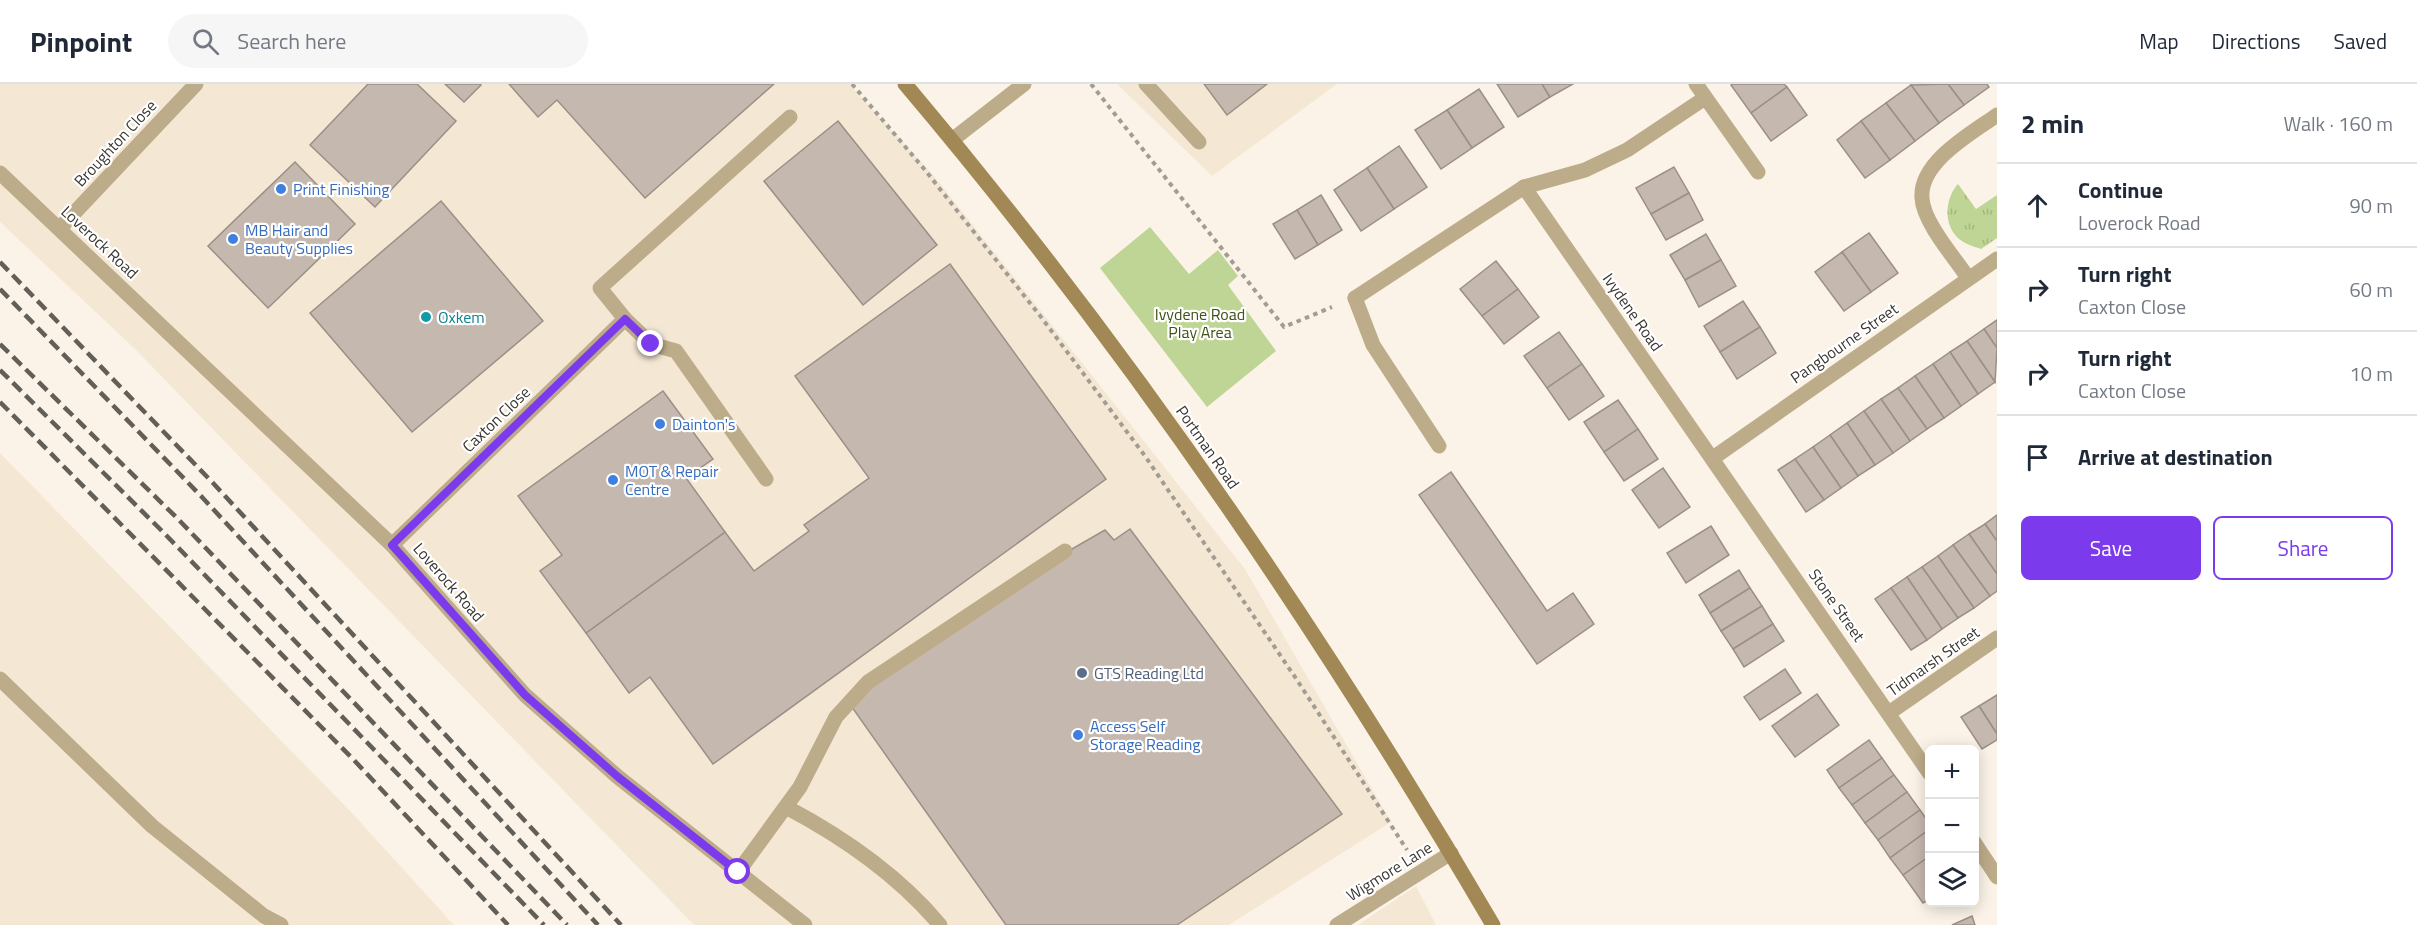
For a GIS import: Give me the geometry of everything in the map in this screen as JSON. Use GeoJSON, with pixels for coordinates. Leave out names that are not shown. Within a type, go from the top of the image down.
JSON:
{"type":"FeatureCollection","features":[{"type":"Feature","properties":{"kind":"street","name":"Broughton Close"},"geometry":{"type":"LineString","coordinates":[[60,228],[196,84]]}},
{"type":"Feature","properties":{"kind":"street","name":"Portman Road"},"geometry":{"type":"LineString","coordinates":[[905,84],[1087,312],[1183,442],[1282,584],[1451,853]]}},
{"type":"Feature","properties":{"kind":"street"},"geometry":{"type":"LineString","coordinates":[[952,140],[1024,84]]}},
{"type":"Feature","properties":{"kind":"street"},"geometry":{"type":"LineString","coordinates":[[1146,84],[1199,142]]}},
{"type":"Feature","properties":{"kind":"street"},"geometry":{"type":"LineString","coordinates":[[1696,84],[1758,172]]}},
{"type":"Feature","properties":{"kind":"street"},"geometry":{"type":"LineString","coordinates":[[1439,446],[1373,345],[1355,298],[1524,187],[1585,170],[1627,150],[1705,98]]}},
{"type":"Feature","properties":{"kind":"street"},"geometry":{"type":"LineString","coordinates":[[1968,278],[1930,221],[1922,197],[1930,172],[1946,151],[1997,115]]}},
{"type":"Feature","properties":{"kind":"street"},"geometry":{"type":"LineString","coordinates":[[766,479],[676,351],[651,344],[625,319],[600,288],[790,117]]}},
{"type":"Feature","properties":{"kind":"street","name":"Loverock Road"},"geometry":{"type":"LineString","coordinates":[[0,173],[392,545],[525,695],[618,777],[806,925]]}},
{"type":"Feature","properties":{"kind":"street","name":"Ivydene Road"},"geometry":{"type":"LineString","coordinates":[[1524,187],[1713,458]]}},
{"type":"Feature","properties":{"kind":"street","name":"Pangbourne Street"},"geometry":{"type":"LineString","coordinates":[[1713,458],[1997,259]]}},
{"type":"Feature","properties":{"kind":"street","name":"Caxton Close"},"geometry":{"type":"LineString","coordinates":[[392,545],[625,319]]}},
{"type":"Feature","properties":{"kind":"street","name":"Stone Street"},"geometry":{"type":"LineString","coordinates":[[1713,458],[1925,768]]}},
{"type":"Feature","properties":{"kind":"street"},"geometry":{"type":"LineString","coordinates":[[738,872],[800,787],[836,717],[868,682],[1065,551]]}},
{"type":"Feature","properties":{"kind":"street","name":"Tidmarsh Street"},"geometry":{"type":"LineString","coordinates":[[1889,713],[1997,638]]}},
{"type":"Feature","properties":{"kind":"street"},"geometry":{"type":"LineString","coordinates":[[0,679],[152,826],[264,916],[281,925]]}},
{"type":"Feature","properties":{"kind":"street"},"geometry":{"type":"LineString","coordinates":[[786,807],[852,847],[905,887],[940,925]]}},
{"type":"Feature","properties":{"kind":"street"},"geometry":{"type":"LineString","coordinates":[[1979,850],[1997,877]]}},
{"type":"Feature","properties":{"kind":"street","name":"Wigmore Lane"},"geometry":{"type":"LineString","coordinates":[[1336,925],[1423,873],[1451,853],[1493,925]]}},
{"type":"Feature","properties":{"kind":"path"},"geometry":{"type":"LineString","coordinates":[[852,84],[925,170],[1034,307],[1145,456],[1297,680],[1423,873]]}},
{"type":"Feature","properties":{"kind":"path"},"geometry":{"type":"LineString","coordinates":[[1091,84],[1284,327],[1304,318]]}},
{"type":"Feature","properties":{"kind":"shaded area"},"geometry":{"type":"Polygon","coordinates":[[[0,84],[849,84],[934,176],[1245,569],[1391,822],[1229,925],[694,925],[136,350],[0,222],[0,84]]]}},
{"type":"Feature","properties":{"kind":"shaded area"},"geometry":{"type":"Polygon","coordinates":[[[1117,84],[1337,84],[1212,176],[1117,84]]]}},
{"type":"Feature","properties":{"kind":"shaded area"},"geometry":{"type":"Polygon","coordinates":[[[0,453],[352,813],[454,925],[0,925],[0,453]]]}},
{"type":"Feature","properties":{"kind":"shaded area"},"geometry":{"type":"Polygon","coordinates":[[[1416,886],[1436,925],[1358,925],[1416,886]]]}},
{"type":"Feature","properties":{"kind":"green space"},"geometry":{"type":"Polygon","coordinates":[[[1958,184],[1976,209],[1997,195],[1997,238],[1981,249],[1958,238],[1949,223],[1949,202],[1958,184]]]}},
{"type":"Feature","properties":{"kind":"green space","name":"Ivydene Road Play Area"},"geometry":{"type":"Polygon","coordinates":[[[1150,227],[1189,274],[1218,250],[1238,276],[1228,285],[1276,351],[1207,407],[1100,268],[1150,227]]]}},
{"type":"Feature","properties":{"kind":"building"},"geometry":{"type":"Polygon","coordinates":[[[368,84],[417,84],[456,121],[375,207],[310,145],[368,84]]]}},
{"type":"Feature","properties":{"kind":"building"},"geometry":{"type":"Polygon","coordinates":[[[445,84],[480,84],[481,85],[464,102],[445,84]]]}},
{"type":"Feature","properties":{"kind":"building"},"geometry":{"type":"Polygon","coordinates":[[[509,84],[774,84],[645,198],[557,100],[538,117],[509,84]]]}},
{"type":"Feature","properties":{"kind":"building"},"geometry":{"type":"Polygon","coordinates":[[[1204,84],[1267,84],[1227,115],[1204,84]]]}},
{"type":"Feature","properties":{"kind":"building"},"geometry":{"type":"Polygon","coordinates":[[[1497,84],[1542,84],[1550,97],[1518,117],[1497,84]]]}},
{"type":"Feature","properties":{"kind":"building"},"geometry":{"type":"Polygon","coordinates":[[[1542,84],[1573,84],[1550,97],[1542,84]]]}},
{"type":"Feature","properties":{"kind":"building"},"geometry":{"type":"Polygon","coordinates":[[[1784,84],[1787,87],[1751,113],[1731,85],[1784,84]]]}},
{"type":"Feature","properties":{"kind":"building"},"geometry":{"type":"Polygon","coordinates":[[[1948,84],[1987,84],[1989,87],[1964,105],[1948,84]]]}},
{"type":"Feature","properties":{"kind":"building"},"geometry":{"type":"Polygon","coordinates":[[[1948,84],[1964,105],[1939,123],[1911,85],[1948,84]]]}},
{"type":"Feature","properties":{"kind":"building"},"geometry":{"type":"Polygon","coordinates":[[[1911,85],[1939,123],[1915,141],[1886,103],[1911,85]]]}},
{"type":"Feature","properties":{"kind":"building"},"geometry":{"type":"Polygon","coordinates":[[[1787,87],[1807,115],[1771,141],[1751,113],[1787,87]]]}},
{"type":"Feature","properties":{"kind":"building"},"geometry":{"type":"Polygon","coordinates":[[[1479,89],[1504,127],[1472,148],[1447,110],[1479,89]]]}},
{"type":"Feature","properties":{"kind":"building"},"geometry":{"type":"Polygon","coordinates":[[[1886,103],[1915,141],[1890,160],[1861,121],[1886,103]]]}},
{"type":"Feature","properties":{"kind":"building"},"geometry":{"type":"Polygon","coordinates":[[[1447,110],[1472,148],[1441,169],[1415,130],[1447,110]]]}},
{"type":"Feature","properties":{"kind":"building"},"geometry":{"type":"Polygon","coordinates":[[[838,121],[937,245],[863,305],[764,181],[838,121]]]}},
{"type":"Feature","properties":{"kind":"building"},"geometry":{"type":"Polygon","coordinates":[[[1861,121],[1890,160],[1865,178],[1837,140],[1861,121]]]}},
{"type":"Feature","properties":{"kind":"building"},"geometry":{"type":"Polygon","coordinates":[[[1399,146],[1427,187],[1394,209],[1367,168],[1399,146]]]}},
{"type":"Feature","properties":{"kind":"building"},"geometry":{"type":"Polygon","coordinates":[[[295,162],[355,224],[268,308],[208,246],[295,162]]]}},
{"type":"Feature","properties":{"kind":"building"},"geometry":{"type":"Polygon","coordinates":[[[1674,167],[1689,193],[1651,214],[1636,188],[1674,167]]]}},
{"type":"Feature","properties":{"kind":"building"},"geometry":{"type":"Polygon","coordinates":[[[1367,168],[1394,209],[1361,231],[1334,190],[1367,168]]]}},
{"type":"Feature","properties":{"kind":"building"},"geometry":{"type":"Polygon","coordinates":[[[1689,193],[1703,220],[1666,240],[1651,214],[1689,193]]]}},
{"type":"Feature","properties":{"kind":"building"},"geometry":{"type":"Polygon","coordinates":[[[1321,195],[1342,230],[1318,245],[1297,210],[1321,195]]]}},
{"type":"Feature","properties":{"kind":"building","name":"Oxkem"},"geometry":{"type":"Polygon","coordinates":[[[441,201],[543,321],[412,432],[310,313],[441,201]]]}},
{"type":"Feature","properties":{"kind":"building"},"geometry":{"type":"Polygon","coordinates":[[[1297,210],[1318,245],[1295,259],[1273,224],[1297,210]]]}},
{"type":"Feature","properties":{"kind":"building"},"geometry":{"type":"Polygon","coordinates":[[[1869,233],[1898,273],[1871,292],[1842,252],[1869,233]]]}},
{"type":"Feature","properties":{"kind":"building"},"geometry":{"type":"Polygon","coordinates":[[[1706,234],[1721,260],[1685,280],[1670,255],[1706,234]]]}},
{"type":"Feature","properties":{"kind":"building"},"geometry":{"type":"Polygon","coordinates":[[[1842,252],[1871,292],[1844,311],[1815,272],[1842,252]]]}},
{"type":"Feature","properties":{"kind":"building"},"geometry":{"type":"Polygon","coordinates":[[[1721,260],[1736,286],[1699,307],[1685,280],[1721,260]]]}},
{"type":"Feature","properties":{"kind":"building"},"geometry":{"type":"Polygon","coordinates":[[[1496,261],[1518,289],[1482,316],[1460,289],[1496,261]]]}},
{"type":"Feature","properties":{"kind":"building"},"geometry":{"type":"Polygon","coordinates":[[[950,264],[1106,479],[713,764],[650,677],[629,693],[586,633],[725,532],[754,571],[809,531],[804,525],[869,478],[795,376],[950,264]]]}},
{"type":"Feature","properties":{"kind":"building"},"geometry":{"type":"Polygon","coordinates":[[[1518,289],[1539,317],[1504,344],[1482,316],[1518,289]]]}},
{"type":"Feature","properties":{"kind":"building"},"geometry":{"type":"Polygon","coordinates":[[[1743,301],[1760,327],[1720,352],[1704,326],[1743,301]]]}},
{"type":"Feature","properties":{"kind":"building"},"geometry":{"type":"Polygon","coordinates":[[[1997,320],[1997,348],[1984,329],[1997,320]]]}},
{"type":"Feature","properties":{"kind":"building"},"geometry":{"type":"Polygon","coordinates":[[[1760,327],[1776,353],[1737,379],[1720,352],[1760,327]]]}},
{"type":"Feature","properties":{"kind":"building"},"geometry":{"type":"Polygon","coordinates":[[[1984,329],[1997,348],[1995,382],[1967,341],[1984,329]]]}},
{"type":"Feature","properties":{"kind":"building"},"geometry":{"type":"Polygon","coordinates":[[[1559,332],[1582,364],[1547,388],[1524,356],[1559,332]]]}},
{"type":"Feature","properties":{"kind":"building"},"geometry":{"type":"Polygon","coordinates":[[[1967,341],[1995,382],[1978,394],[1950,352],[1967,341]]]}},
{"type":"Feature","properties":{"kind":"building"},"geometry":{"type":"Polygon","coordinates":[[[1950,352],[1978,394],[1961,406],[1933,364],[1950,352]]]}},
{"type":"Feature","properties":{"kind":"building"},"geometry":{"type":"Polygon","coordinates":[[[1582,364],[1604,396],[1569,420],[1547,388],[1582,364]]]}},
{"type":"Feature","properties":{"kind":"building"},"geometry":{"type":"Polygon","coordinates":[[[1933,364],[1961,406],[1944,418],[1915,376],[1933,364]]]}},
{"type":"Feature","properties":{"kind":"building"},"geometry":{"type":"Polygon","coordinates":[[[1915,376],[1944,418],[1927,429],[1898,388],[1915,376]]]}},
{"type":"Feature","properties":{"kind":"building"},"geometry":{"type":"Polygon","coordinates":[[[1898,388],[1927,429],[1910,441],[1881,399],[1898,388]]]}},
{"type":"Feature","properties":{"kind":"building"},"geometry":{"type":"Polygon","coordinates":[[[663,391],[713,459],[686,478],[725,532],[586,633],[540,571],[562,555],[518,496],[663,391]]]}},
{"type":"Feature","properties":{"kind":"building"},"geometry":{"type":"Polygon","coordinates":[[[1881,399],[1910,441],[1893,453],[1864,411],[1881,399]]]}},
{"type":"Feature","properties":{"kind":"building"},"geometry":{"type":"Polygon","coordinates":[[[1618,400],[1638,429],[1604,452],[1584,422],[1618,400]]]}},
{"type":"Feature","properties":{"kind":"building"},"geometry":{"type":"Polygon","coordinates":[[[1864,411],[1893,453],[1875,465],[1847,423],[1864,411]]]}},
{"type":"Feature","properties":{"kind":"building"},"geometry":{"type":"Polygon","coordinates":[[[1847,423],[1875,465],[1858,476],[1830,435],[1847,423]]]}},
{"type":"Feature","properties":{"kind":"building"},"geometry":{"type":"Polygon","coordinates":[[[1638,429],[1658,459],[1624,481],[1604,452],[1638,429]]]}},
{"type":"Feature","properties":{"kind":"building"},"geometry":{"type":"Polygon","coordinates":[[[1830,435],[1858,476],[1841,488],[1813,447],[1830,435]]]}},
{"type":"Feature","properties":{"kind":"building"},"geometry":{"type":"Polygon","coordinates":[[[1813,447],[1841,488],[1824,500],[1795,459],[1813,447]]]}},
{"type":"Feature","properties":{"kind":"building"},"geometry":{"type":"Polygon","coordinates":[[[1795,459],[1824,500],[1806,512],[1778,470],[1795,459]]]}},
{"type":"Feature","properties":{"kind":"building"},"geometry":{"type":"Polygon","coordinates":[[[1663,468],[1690,507],[1659,528],[1632,490],[1663,468]]]}},
{"type":"Feature","properties":{"kind":"building"},"geometry":{"type":"Polygon","coordinates":[[[1451,472],[1547,611],[1573,593],[1594,624],[1537,664],[1419,495],[1451,472]]]}},
{"type":"Feature","properties":{"kind":"building"},"geometry":{"type":"Polygon","coordinates":[[[1997,515],[1997,541],[1985,524],[1997,515]]]}},
{"type":"Feature","properties":{"kind":"building"},"geometry":{"type":"Polygon","coordinates":[[[1985,524],[1997,541],[1997,574],[1969,534],[1985,524]]]}},
{"type":"Feature","properties":{"kind":"building"},"geometry":{"type":"Polygon","coordinates":[[[1711,526],[1729,555],[1686,583],[1667,553],[1711,526]]]}},
{"type":"Feature","properties":{"kind":"building","name":"Access Self Storage Reading"},"geometry":{"type":"Polygon","coordinates":[[[1130,529],[1342,814],[1177,925],[1006,925],[849,703],[1025,576],[1105,530],[1114,540],[1130,529]]]}},
{"type":"Feature","properties":{"kind":"building"},"geometry":{"type":"Polygon","coordinates":[[[1969,534],[1997,574],[1997,591],[1990,596],[1953,545],[1969,534]]]}},
{"type":"Feature","properties":{"kind":"building"},"geometry":{"type":"Polygon","coordinates":[[[1953,545],[1990,596],[1974,608],[1938,556],[1953,545]]]}},
{"type":"Feature","properties":{"kind":"building"},"geometry":{"type":"Polygon","coordinates":[[[1938,556],[1974,608],[1958,618],[1922,567],[1938,556]]]}},
{"type":"Feature","properties":{"kind":"building"},"geometry":{"type":"Polygon","coordinates":[[[1922,567],[1958,618],[1942,629],[1907,577],[1922,567]]]}},
{"type":"Feature","properties":{"kind":"building"},"geometry":{"type":"Polygon","coordinates":[[[1739,570],[1750,588],[1710,613],[1699,595],[1739,570]]]}},
{"type":"Feature","properties":{"kind":"building"},"geometry":{"type":"Polygon","coordinates":[[[1907,577],[1942,629],[1927,640],[1891,588],[1907,577]]]}},
{"type":"Feature","properties":{"kind":"building"},"geometry":{"type":"Polygon","coordinates":[[[1750,588],[1762,606],[1721,631],[1710,613],[1750,588]]]}},
{"type":"Feature","properties":{"kind":"building"},"geometry":{"type":"Polygon","coordinates":[[[1891,588],[1927,640],[1911,650],[1875,599],[1891,588]]]}},
{"type":"Feature","properties":{"kind":"building"},"geometry":{"type":"Polygon","coordinates":[[[1762,606],[1773,624],[1733,649],[1721,631],[1762,606]]]}},
{"type":"Feature","properties":{"kind":"building"},"geometry":{"type":"Polygon","coordinates":[[[1773,624],[1784,641],[1744,667],[1733,649],[1773,624]]]}},
{"type":"Feature","properties":{"kind":"building"},"geometry":{"type":"Polygon","coordinates":[[[1785,669],[1801,693],[1760,720],[1744,697],[1785,669]]]}},
{"type":"Feature","properties":{"kind":"building"},"geometry":{"type":"Polygon","coordinates":[[[1817,694],[1839,725],[1795,757],[1772,726],[1817,694]]]}},
{"type":"Feature","properties":{"kind":"building"},"geometry":{"type":"Polygon","coordinates":[[[1997,695],[1997,734],[1979,706],[1997,695]]]}},
{"type":"Feature","properties":{"kind":"building"},"geometry":{"type":"Polygon","coordinates":[[[1979,706],[1997,734],[1997,740],[1982,749],[1961,717],[1979,706]]]}},
{"type":"Feature","properties":{"kind":"building"},"geometry":{"type":"Polygon","coordinates":[[[1869,740],[1882,758],[1839,788],[1827,770],[1869,740]]]}},
{"type":"Feature","properties":{"kind":"building"},"geometry":{"type":"Polygon","coordinates":[[[1882,758],[1894,775],[1852,805],[1839,788],[1882,758]]]}},
{"type":"Feature","properties":{"kind":"building"},"geometry":{"type":"Polygon","coordinates":[[[1894,775],[1907,792],[1865,823],[1852,805],[1894,775]]]}},
{"type":"Feature","properties":{"kind":"building"},"geometry":{"type":"Polygon","coordinates":[[[1907,792],[1920,810],[1878,840],[1865,823],[1907,792]]]}},
{"type":"Feature","properties":{"kind":"building"},"geometry":{"type":"Polygon","coordinates":[[[1920,810],[1925,817],[1925,833],[1890,858],[1878,840],[1920,810]]]}},
{"type":"Feature","properties":{"kind":"building"},"geometry":{"type":"Polygon","coordinates":[[[1925,833],[1925,860],[1903,875],[1890,858],[1925,833]]]}},
{"type":"Feature","properties":{"kind":"building"},"geometry":{"type":"Polygon","coordinates":[[[1925,860],[1925,902],[1923,903],[1903,875],[1925,860]]]}},
{"type":"Feature","properties":{"kind":"building"},"geometry":{"type":"Polygon","coordinates":[[[1972,916],[1975,925],[1952,925],[1972,916]]]}},
{"type":"Feature","properties":{"kind":"railway"},"geometry":{"type":"LineString","coordinates":[[0,262],[213,483],[621,925]]}},
{"type":"Feature","properties":{"kind":"railway"},"geometry":{"type":"LineString","coordinates":[[0,289],[201,496],[598,925]]}},
{"type":"Feature","properties":{"kind":"railway"},"geometry":{"type":"LineString","coordinates":[[0,344],[178,519],[567,925]]}},
{"type":"Feature","properties":{"kind":"railway"},"geometry":{"type":"LineString","coordinates":[[0,370],[163,532],[544,925]]}},
{"type":"Feature","properties":{"kind":"railway"},"geometry":{"type":"LineString","coordinates":[[0,402],[353,759],[508,925]]}},
{"type":"Feature","properties":{"kind":"place","name":"Print Finishing"},"geometry":{"type":"Point","coordinates":[281,189]}},
{"type":"Feature","properties":{"kind":"place","name":"MB Hair and Beauty Supplies"},"geometry":{"type":"Point","coordinates":[233,239]}},
{"type":"Feature","properties":{"kind":"place","name":"Oxkem"},"geometry":{"type":"Point","coordinates":[426,317]}},
{"type":"Feature","properties":{"kind":"place","name":"Dainton's"},"geometry":{"type":"Point","coordinates":[660,424]}},
{"type":"Feature","properties":{"kind":"place","name":"MOT & Repair Centre"},"geometry":{"type":"Point","coordinates":[613,480]}},
{"type":"Feature","properties":{"kind":"place","name":"GTS Reading Ltd"},"geometry":{"type":"Point","coordinates":[1082,673]}},
{"type":"Feature","properties":{"kind":"place","name":"Access Self Storage Reading"},"geometry":{"type":"Point","coordinates":[1078,735]}},
{"type":"Feature","properties":{"kind":"route"},"geometry":{"type":"LineString","coordinates":[[651,344],[625,319],[392,545],[525,695],[618,777],[738,872]]}}]}
